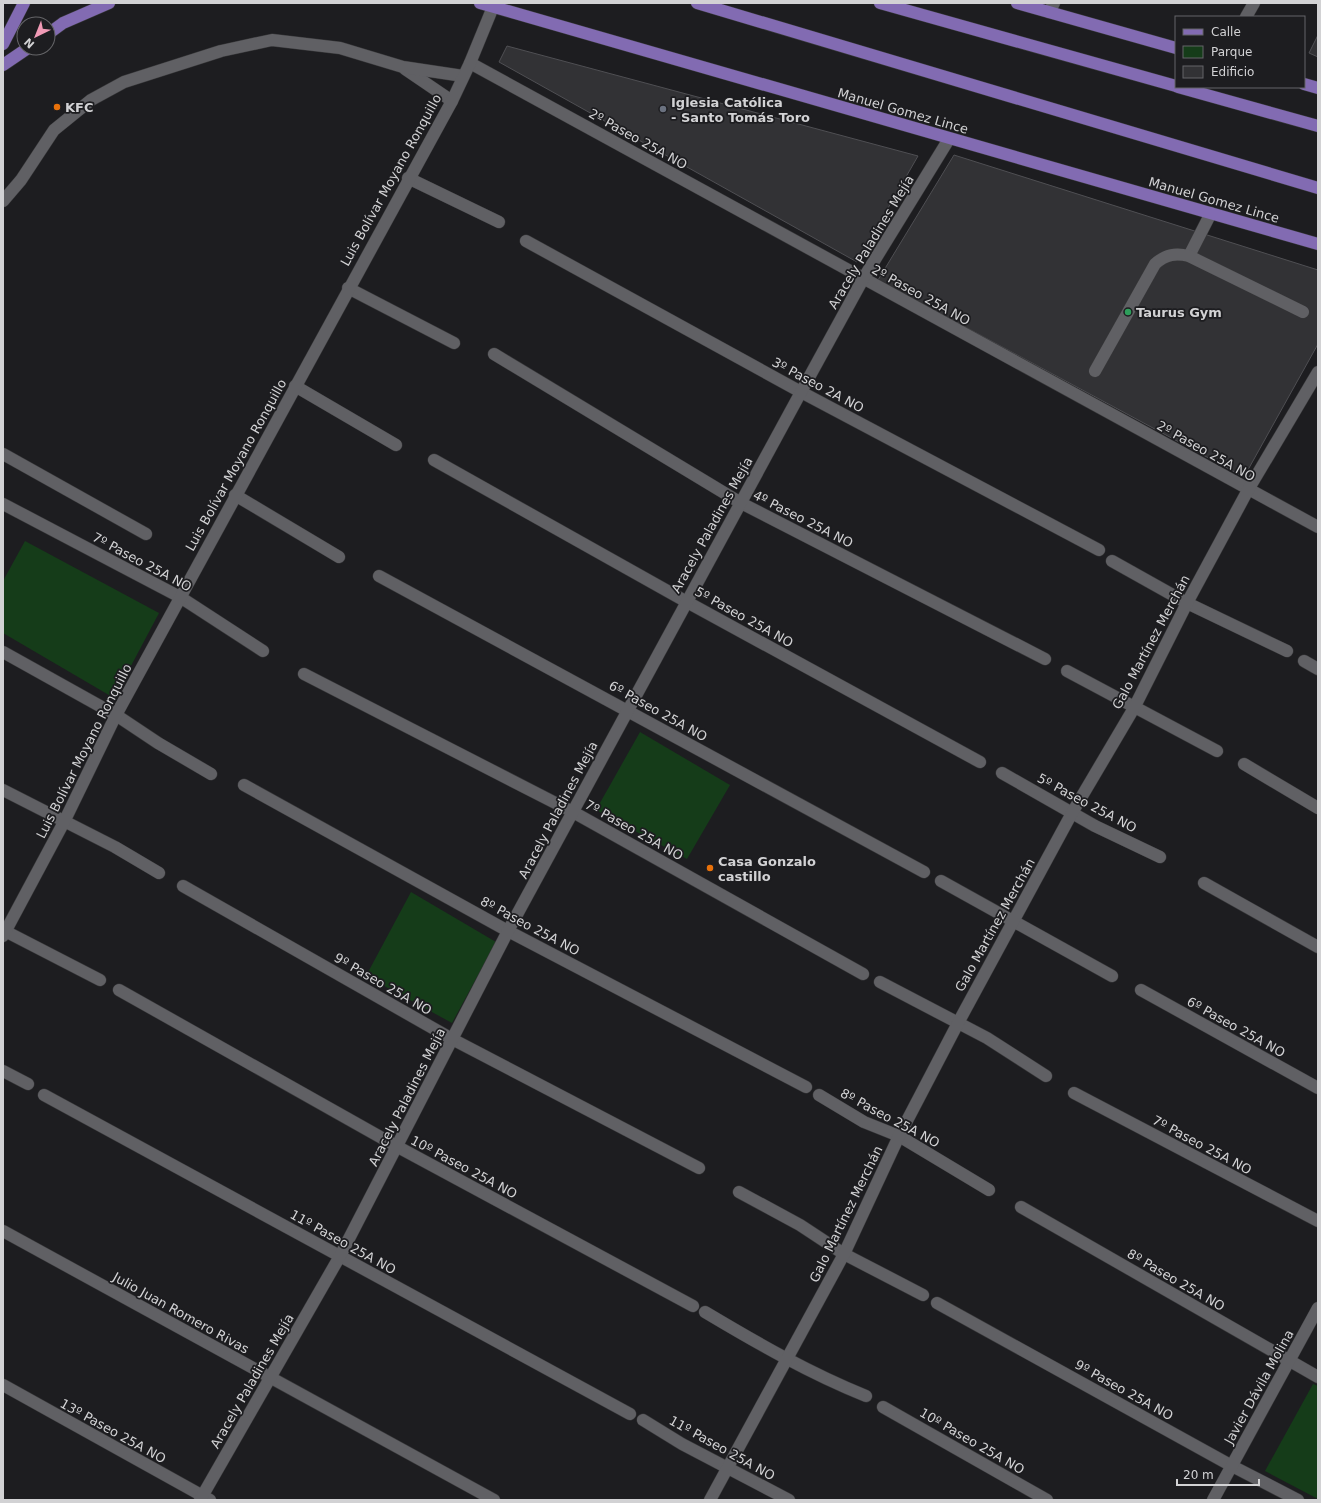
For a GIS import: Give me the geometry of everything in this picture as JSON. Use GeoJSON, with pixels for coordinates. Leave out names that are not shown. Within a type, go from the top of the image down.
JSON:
{"type":"FeatureCollection","features":[{"type":"Feature","properties":{"kind":"main road"},"geometry":{"type":"LineString","coordinates":[[3,44],[24,3]]}},
{"type":"Feature","properties":{"kind":"main road"},"geometry":{"type":"LineString","coordinates":[[56,28],[63,23],[109,3]]}},
{"type":"Feature","properties":{"kind":"main road","name":"Manuel Gomez Lince"},"geometry":{"type":"LineString","coordinates":[[480,3],[1318,244]]}},
{"type":"Feature","properties":{"kind":"main road"},"geometry":{"type":"LineString","coordinates":[[697,3],[1318,188]]}},
{"type":"Feature","properties":{"kind":"main road"},"geometry":{"type":"LineString","coordinates":[[880,3],[1175,86]]}},
{"type":"Feature","properties":{"kind":"main road"},"geometry":{"type":"LineString","coordinates":[[1017,3],[1051,7],[1175,48]]}},
{"type":"Feature","properties":{"kind":"main road"},"geometry":{"type":"LineString","coordinates":[[3,66],[17,56]]}},
{"type":"Feature","properties":{"kind":"main road"},"geometry":{"type":"LineString","coordinates":[[1305,84],[1318,88]]}},
{"type":"Feature","properties":{"kind":"main road"},"geometry":{"type":"LineString","coordinates":[[1181,88],[1318,126]]}},
{"type":"Feature","properties":{"kind":"street"},"geometry":{"type":"LineString","coordinates":[[1247,16],[1254,3]]}},
{"type":"Feature","properties":{"kind":"street","name":"Luis Bolívar Moyano Ronquillo"},"geometry":{"type":"LineString","coordinates":[[4,932],[64,822],[116,715],[408,178],[452,101],[470,63],[493,7]]}},
{"type":"Feature","properties":{"kind":"street"},"geometry":{"type":"LineString","coordinates":[[3,201],[21,180],[54,130],[91,100],[124,82],[221,51],[272,40],[340,48],[403,67],[463,76]]}},
{"type":"Feature","properties":{"kind":"street","name":"2º Paseo 25A NO"},"geometry":{"type":"LineString","coordinates":[[470,63],[1318,527]]}},
{"type":"Feature","properties":{"kind":"street"},"geometry":{"type":"LineString","coordinates":[[403,67],[452,101]]}},
{"type":"Feature","properties":{"kind":"street","name":"Aracely Paladines Mejía"},"geometry":{"type":"LineString","coordinates":[[204,1499],[340,1256],[398,1147],[508,932],[801,392],[863,279],[949,139]]}},
{"type":"Feature","properties":{"kind":"street"},"geometry":{"type":"LineString","coordinates":[[408,178],[499,222]]}},
{"type":"Feature","properties":{"kind":"street"},"geometry":{"type":"LineString","coordinates":[[1189,256],[1211,213]]}},
{"type":"Feature","properties":{"kind":"street","name":"3º Paseo 2A NO"},"geometry":{"type":"LineString","coordinates":[[526,241],[801,392],[1099,550]]}},
{"type":"Feature","properties":{"kind":"street"},"geometry":{"type":"LineString","coordinates":[[1095,371],[1155,264],[1172,254],[1189,256],[1303,312]]}},
{"type":"Feature","properties":{"kind":"street"},"geometry":{"type":"LineString","coordinates":[[348,288],[454,343]]}},
{"type":"Feature","properties":{"kind":"street","name":"4º Paseo 25A NO"},"geometry":{"type":"LineString","coordinates":[[494,354],[741,503],[1044,659]]}},
{"type":"Feature","properties":{"kind":"street","name":"Galo Martínez Merchán"},"geometry":{"type":"LineString","coordinates":[[710,1500],[844,1254],[899,1136],[958,1023],[1072,813],[1134,708],[1187,603],[1248,490],[1318,374]]}},
{"type":"Feature","properties":{"kind":"street"},"geometry":{"type":"LineString","coordinates":[[295,386],[396,445]]}},
{"type":"Feature","properties":{"kind":"street"},"geometry":{"type":"LineString","coordinates":[[3,454],[146,534]]}},
{"type":"Feature","properties":{"kind":"street","name":"5º Paseo 25A NO"},"geometry":{"type":"LineString","coordinates":[[434,460],[687,602],[980,762]]}},
{"type":"Feature","properties":{"kind":"street"},"geometry":{"type":"LineString","coordinates":[[235,496],[339,556]]}},
{"type":"Feature","properties":{"kind":"street","name":"7º Paseo 25A NO"},"geometry":{"type":"LineString","coordinates":[[3,504],[180,597],[263,651]]}},
{"type":"Feature","properties":{"kind":"street"},"geometry":{"type":"LineString","coordinates":[[1112,560],[1187,603],[1287,651]]}},
{"type":"Feature","properties":{"kind":"street","name":"6º Paseo 25A NO"},"geometry":{"type":"LineString","coordinates":[[379,576],[924,872]]}},
{"type":"Feature","properties":{"kind":"street"},"geometry":{"type":"LineString","coordinates":[[3,652],[116,715],[158,743],[211,774]]}},
{"type":"Feature","properties":{"kind":"street"},"geometry":{"type":"LineString","coordinates":[[1304,661],[1318,669]]}},
{"type":"Feature","properties":{"kind":"street"},"geometry":{"type":"LineString","coordinates":[[1066,670],[1134,708],[1217,751]]}},
{"type":"Feature","properties":{"kind":"street","name":"7º Paseo 25A NO"},"geometry":{"type":"LineString","coordinates":[[304,674],[573,812],[862,974]]}},
{"type":"Feature","properties":{"kind":"street"},"geometry":{"type":"LineString","coordinates":[[1244,764],[1318,808]]}},
{"type":"Feature","properties":{"kind":"street","name":"5º Paseo 25A NO"},"geometry":{"type":"LineString","coordinates":[[1002,773],[1072,813],[1160,857]]}},
{"type":"Feature","properties":{"kind":"street","name":"8º Paseo 25A NO"},"geometry":{"type":"LineString","coordinates":[[244,785],[508,932],[806,1086]]}},
{"type":"Feature","properties":{"kind":"street"},"geometry":{"type":"LineString","coordinates":[[3,790],[115,847],[159,873]]}},
{"type":"Feature","properties":{"kind":"street"},"geometry":{"type":"LineString","coordinates":[[941,881],[1112,976]]}},
{"type":"Feature","properties":{"kind":"street"},"geometry":{"type":"LineString","coordinates":[[1204,883],[1318,947]]}},
{"type":"Feature","properties":{"kind":"street","name":"9º Paseo 25A NO"},"geometry":{"type":"LineString","coordinates":[[183,886],[452,1039],[699,1168]]}},
{"type":"Feature","properties":{"kind":"street"},"geometry":{"type":"LineString","coordinates":[[4,932],[100,980]]}},
{"type":"Feature","properties":{"kind":"street"},"geometry":{"type":"LineString","coordinates":[[880,982],[987,1038],[1046,1076]]}},
{"type":"Feature","properties":{"kind":"street","name":"10º Paseo 25A NO"},"geometry":{"type":"LineString","coordinates":[[119,990],[398,1147],[694,1306]]}},
{"type":"Feature","properties":{"kind":"street","name":"6º Paseo 25A NO"},"geometry":{"type":"LineString","coordinates":[[1141,990],[1318,1088]]}},
{"type":"Feature","properties":{"kind":"street"},"geometry":{"type":"LineString","coordinates":[[3,1071],[28,1084]]}},
{"type":"Feature","properties":{"kind":"street","name":"7º Paseo 25A NO"},"geometry":{"type":"LineString","coordinates":[[1074,1093],[1318,1221]]}},
{"type":"Feature","properties":{"kind":"street","name":"11º Paseo 25A NO"},"geometry":{"type":"LineString","coordinates":[[44,1095],[630,1414]]}},
{"type":"Feature","properties":{"kind":"street","name":"8º Paseo 25A NO"},"geometry":{"type":"LineString","coordinates":[[819,1096],[864,1122],[899,1136],[989,1190]]}},
{"type":"Feature","properties":{"kind":"street"},"geometry":{"type":"LineString","coordinates":[[739,1192],[800,1225],[844,1254],[923,1295]]}},
{"type":"Feature","properties":{"kind":"street","name":"8º Paseo 25A NO"},"geometry":{"type":"LineString","coordinates":[[1021,1207],[1289,1362],[1318,1377]]}},
{"type":"Feature","properties":{"kind":"street","name":"Julio Juan Romero Rivas"},"geometry":{"type":"LineString","coordinates":[[3,1231],[494,1500]]}},
{"type":"Feature","properties":{"kind":"street","name":"9º Paseo 25A NO"},"geometry":{"type":"LineString","coordinates":[[937,1303],[1232,1466],[1298,1500]]}},
{"type":"Feature","properties":{"kind":"street","name":"Javier Dávila Molina"},"geometry":{"type":"LineString","coordinates":[[1213,1500],[1318,1308]]}},
{"type":"Feature","properties":{"kind":"street"},"geometry":{"type":"LineString","coordinates":[[705,1312],[786,1359],[824,1379],[866,1396]]}},
{"type":"Feature","properties":{"kind":"street","name":"13º Paseo 25A NO"},"geometry":{"type":"LineString","coordinates":[[3,1385],[204,1499]]}},
{"type":"Feature","properties":{"kind":"street","name":"10º Paseo 25A NO"},"geometry":{"type":"LineString","coordinates":[[883,1407],[1047,1500]]}},
{"type":"Feature","properties":{"kind":"street","name":"11º Paseo 25A NO"},"geometry":{"type":"LineString","coordinates":[[643,1420],[682,1444],[789,1500]]}},
{"type":"Feature","properties":{"kind":"green space"},"geometry":{"type":"Polygon","coordinates":[[[25,541],[159,613],[114,698],[3,633],[3,581],[25,541]]]}},
{"type":"Feature","properties":{"kind":"green space"},"geometry":{"type":"Polygon","coordinates":[[[640,732],[730,785],[687,859],[596,810],[640,732]]]}},
{"type":"Feature","properties":{"kind":"green space"},"geometry":{"type":"Polygon","coordinates":[[[411,892],[496,942],[452,1023],[366,976],[411,892]]]}},
{"type":"Feature","properties":{"kind":"green space"},"geometry":{"type":"Polygon","coordinates":[[[1313,1384],[1318,1386],[1318,1499],[1265,1471],[1313,1384]]]}},
{"type":"Feature","properties":{"kind":"building"},"geometry":{"type":"Polygon","coordinates":[[[1318,35],[1318,57],[1309,53],[1318,35]]]}},
{"type":"Feature","properties":{"kind":"building","name":"Iglesia Católica - Santo Tomás Toro"},"geometry":{"type":"Polygon","coordinates":[[[507,46],[918,156],[857,262],[499,62],[507,46]]]}},
{"type":"Feature","properties":{"kind":"building","name":"Taurus Gym"},"geometry":{"type":"Polygon","coordinates":[[[954,155],[1318,270],[1318,344],[1244,477],[878,280],[954,155]]]}},
{"type":"Feature","properties":{"kind":"place","name":"KFC"},"geometry":{"type":"Point","coordinates":[57,107]}},
{"type":"Feature","properties":{"kind":"place","name":"Iglesia Católica - Santo Tomás Toro"},"geometry":{"type":"Point","coordinates":[663,109]}},
{"type":"Feature","properties":{"kind":"place","name":"Taurus Gym"},"geometry":{"type":"Point","coordinates":[1128,312]}},
{"type":"Feature","properties":{"kind":"place","name":"Casa Gonzalo castillo"},"geometry":{"type":"Point","coordinates":[710,868]}}]}
